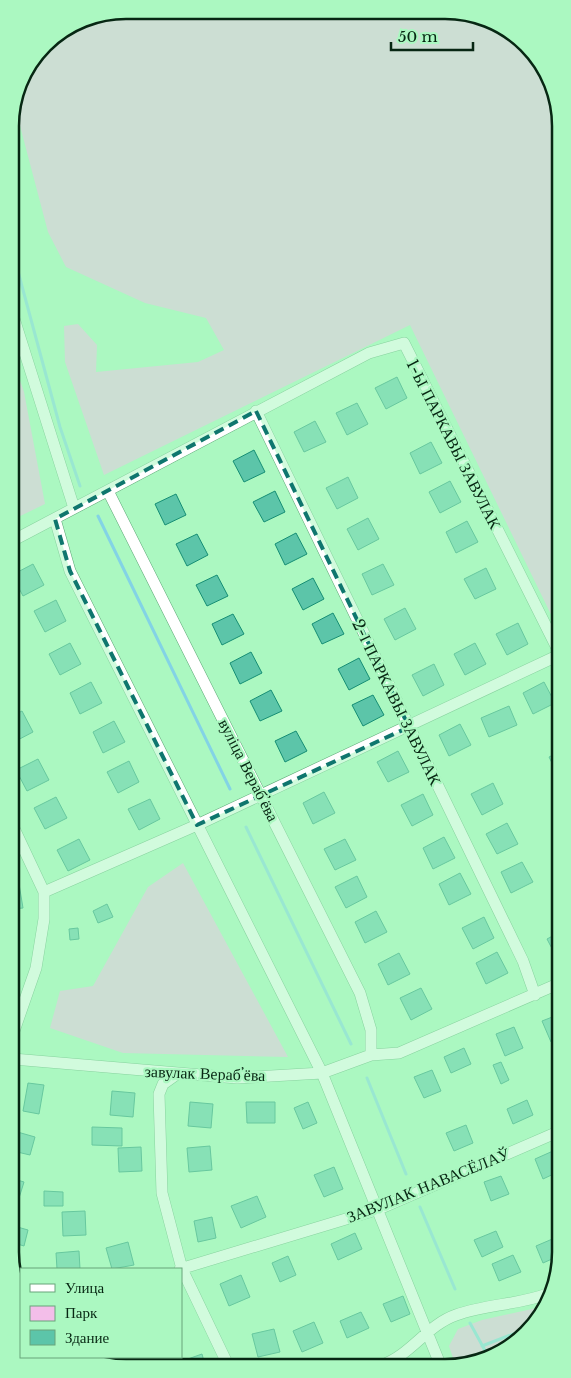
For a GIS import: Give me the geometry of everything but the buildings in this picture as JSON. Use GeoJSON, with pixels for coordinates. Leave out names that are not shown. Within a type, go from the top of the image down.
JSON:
{"type":"FeatureCollection","features":[{"type":"Feature","properties":{"kind":"street"},"geometry":{"type":"LineString","coordinates":[[19,334],[74,508]]}},
{"type":"Feature","properties":{"kind":"street","name":"1-Ы ПАРКАВЫ ЗАВУЛАК"},"geometry":{"type":"LineString","coordinates":[[19,537],[369,353],[404,344],[552,639]]}},
{"type":"Feature","properties":{"kind":"street","name":"2-І ПАРКАВЫ ЗАВУЛАК"},"geometry":{"type":"LineString","coordinates":[[256,411],[523,961],[535,995]]}},
{"type":"Feature","properties":{"kind":"street","name":"вуліца Верабʼёва"},"geometry":{"type":"LineString","coordinates":[[108,491],[360,993],[370,1030],[370,1055]]}},
{"type":"Feature","properties":{"kind":"street"},"geometry":{"type":"LineString","coordinates":[[55,519],[70,571],[322,1073],[379,1209],[438,1359]]}},
{"type":"Feature","properties":{"kind":"street"},"geometry":{"type":"LineString","coordinates":[[44,892],[197,825],[409,727],[552,656]]}},
{"type":"Feature","properties":{"kind":"street"},"geometry":{"type":"LineString","coordinates":[[19,839],[44,892],[44,919],[36,968],[19,1017]]}},
{"type":"Feature","properties":{"kind":"street","name":"завулак Верабʼёва"},"geometry":{"type":"LineString","coordinates":[[19,1060],[236,1078],[322,1073],[370,1055],[399,1053],[552,987]]}},
{"type":"Feature","properties":{"kind":"street"},"geometry":{"type":"LineString","coordinates":[[177,1074],[163,1084],[158,1094],[157,1108],[162,1193],[181,1268]]}},
{"type":"Feature","properties":{"kind":"street","name":"ЗАВУЛАК НАВАСЁЛАЎ"},"geometry":{"type":"LineString","coordinates":[[182,1269],[379,1209],[552,1134]]}},
{"type":"Feature","properties":{"kind":"street"},"geometry":{"type":"LineString","coordinates":[[182,1271],[225,1359]]}},
{"type":"Feature","properties":{"kind":"street"},"geometry":{"type":"LineString","coordinates":[[391,1359],[410,1348],[428,1331],[455,1315],[529,1301],[543,1296]]}},
{"type":"Feature","properties":{"kind":"highlighted area"},"geometry":{"type":"Polygon","coordinates":[[[256,411],[409,727],[197,825],[70,571],[55,519],[256,411]]]}},
{"type":"Feature","properties":{"kind":"green space"},"geometry":{"type":"Polygon","coordinates":[[[125,19],[453,19],[480,24],[516,45],[530,60],[544,85],[549,98],[552,125],[552,617],[410,325],[104,475],[65,362],[64,326],[78,324],[97,345],[96,372],[198,362],[224,350],[206,318],[145,303],[66,267],[48,232],[19,122],[22,98],[30,78],[45,55],[66,37],[91,24],[125,19]]]}},
{"type":"Feature","properties":{"kind":"green space"},"geometry":{"type":"Polygon","coordinates":[[[19,378],[24,392],[45,504],[19,517],[19,378]]]}},
{"type":"Feature","properties":{"kind":"green space"},"geometry":{"type":"Polygon","coordinates":[[[183,863],[288,1057],[123,1053],[50,1028],[60,991],[93,986],[148,887],[183,863]]]}},
{"type":"Feature","properties":{"kind":"green space"},"geometry":{"type":"Polygon","coordinates":[[[536,1308],[521,1328],[499,1345],[473,1356],[453,1358],[449,1346],[458,1329],[482,1320],[536,1308]]]}},
{"type":"Feature","properties":{"kind":"waterway"},"geometry":{"type":"LineString","coordinates":[[19,275],[60,427],[80,486]]}},
{"type":"Feature","properties":{"kind":"waterway"},"geometry":{"type":"LineString","coordinates":[[98,516],[230,789]]}},
{"type":"Feature","properties":{"kind":"waterway"},"geometry":{"type":"LineString","coordinates":[[246,827],[351,1044]]}},
{"type":"Feature","properties":{"kind":"waterway"},"geometry":{"type":"LineString","coordinates":[[367,1078],[406,1174]]}},
{"type":"Feature","properties":{"kind":"waterway"},"geometry":{"type":"LineString","coordinates":[[420,1207],[455,1289]]}},
{"type":"Feature","properties":{"kind":"waterway"},"geometry":{"type":"LineString","coordinates":[[470,1323],[485,1351]]}},
{"type":"Feature","properties":{"kind":"waterway"},"geometry":{"type":"LineString","coordinates":[[482,1346],[515,1333]]}}]}
